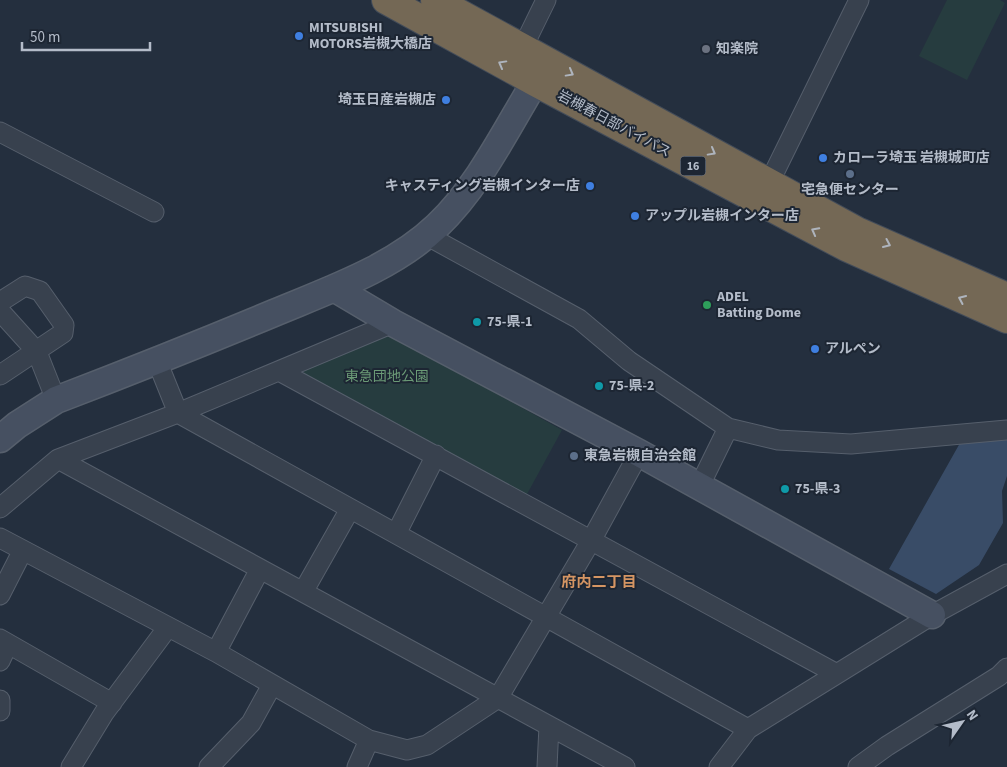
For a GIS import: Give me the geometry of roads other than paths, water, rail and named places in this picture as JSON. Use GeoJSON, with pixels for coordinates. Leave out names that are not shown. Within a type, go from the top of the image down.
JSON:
{"type":"FeatureCollection","features":[{"type":"Feature","properties":{"kind":"highway","name":"岩槻春日部バイパス"},"geometry":{"type":"LineString","coordinates":[[386,0],[535,82],[846,247],[1007,319]]}},
{"type":"Feature","properties":{"kind":"highway","name":"岩槻春日部バイパス"},"geometry":{"type":"LineString","coordinates":[[435,0],[524,47],[857,231],[1007,297]]}},
{"type":"Feature","properties":{"kind":"street"},"geometry":{"type":"LineString","coordinates":[[524,47],[546,0]]}},
{"type":"Feature","properties":{"kind":"street"},"geometry":{"type":"LineString","coordinates":[[769,183],[859,0]]}},
{"type":"Feature","properties":{"kind":"street"},"geometry":{"type":"LineString","coordinates":[[0,439],[17,425],[56,400],[157,361],[334,288],[379,266],[426,235],[437,226],[470,188],[535,82]]}},
{"type":"Feature","properties":{"kind":"street"},"geometry":{"type":"LineString","coordinates":[[0,132],[154,212]]}},
{"type":"Feature","properties":{"kind":"street"},"geometry":{"type":"LineString","coordinates":[[426,235],[579,319],[629,361],[728,428],[778,440],[851,444],[1007,430]]}},
{"type":"Feature","properties":{"kind":"street"},"geometry":{"type":"LineString","coordinates":[[0,302],[25,286],[40,291],[64,325],[63,333],[0,375]]}},
{"type":"Feature","properties":{"kind":"street"},"geometry":{"type":"LineString","coordinates":[[334,288],[393,323],[639,453],[932,615]]}},
{"type":"Feature","properties":{"kind":"street"},"geometry":{"type":"LineString","coordinates":[[0,311],[37,352],[56,400]]}},
{"type":"Feature","properties":{"kind":"street"},"geometry":{"type":"LineString","coordinates":[[0,508],[58,459],[178,413],[393,323]]}},
{"type":"Feature","properties":{"kind":"street"},"geometry":{"type":"LineString","coordinates":[[157,361],[178,413],[748,729]]}},
{"type":"Feature","properties":{"kind":"street"},"geometry":{"type":"LineString","coordinates":[[279,370],[837,674]]}},
{"type":"Feature","properties":{"kind":"street"},"geometry":{"type":"LineString","coordinates":[[699,487],[728,428]]}},
{"type":"Feature","properties":{"kind":"street"},"geometry":{"type":"LineString","coordinates":[[0,538],[216,652],[369,740],[407,750],[427,746],[498,698],[592,539],[639,453]]}},
{"type":"Feature","properties":{"kind":"street"},"geometry":{"type":"LineString","coordinates":[[396,534],[436,455]]}},
{"type":"Feature","properties":{"kind":"street"},"geometry":{"type":"LineString","coordinates":[[58,459],[624,767]]}},
{"type":"Feature","properties":{"kind":"street"},"geometry":{"type":"LineString","coordinates":[[303,592],[350,509]]}},
{"type":"Feature","properties":{"kind":"street"},"geometry":{"type":"LineString","coordinates":[[0,594],[22,550]]}},
{"type":"Feature","properties":{"kind":"street"},"geometry":{"type":"LineString","coordinates":[[216,652],[260,569]]}},
{"type":"Feature","properties":{"kind":"street"},"geometry":{"type":"LineString","coordinates":[[718,767],[748,729],[932,615],[1007,574]]}},
{"type":"Feature","properties":{"kind":"street"},"geometry":{"type":"LineString","coordinates":[[71,767],[112,703],[168,627]]}},
{"type":"Feature","properties":{"kind":"street"},"geometry":{"type":"LineString","coordinates":[[0,661],[4,641],[112,703]]}},
{"type":"Feature","properties":{"kind":"street"},"geometry":{"type":"LineString","coordinates":[[858,767],[887,746],[999,676],[1007,668]]}},
{"type":"Feature","properties":{"kind":"street"},"geometry":{"type":"LineString","coordinates":[[214,765],[252,722],[272,685]]}},
{"type":"Feature","properties":{"kind":"street"},"geometry":{"type":"LineString","coordinates":[[0,700],[0,711]]}},
{"type":"Feature","properties":{"kind":"street"},"geometry":{"type":"LineString","coordinates":[[547,767],[549,726]]}},
{"type":"Feature","properties":{"kind":"street"},"geometry":{"type":"LineString","coordinates":[[357,767],[369,740]]}},
{"type":"Feature","properties":{"kind":"water"},"geometry":{"type":"Polygon","coordinates":[[[1007,440],[1007,476],[1002,491],[1003,523],[979,565],[936,594],[889,569],[960,443],[1007,440]]]}},
{"type":"Feature","properties":{"kind":"place","name":"MITSUBISHI MOTORS岩槻大橋店"},"geometry":{"type":"Point","coordinates":[299,36]}},
{"type":"Feature","properties":{"kind":"place","name":"知楽院"},"geometry":{"type":"Point","coordinates":[706,49]}},
{"type":"Feature","properties":{"kind":"place","name":"埼玉日産岩槻店"},"geometry":{"type":"Point","coordinates":[446,100]}},
{"type":"Feature","properties":{"kind":"place","name":"カローラ埼玉 岩槻城町店"},"geometry":{"type":"Point","coordinates":[823,158]}},
{"type":"Feature","properties":{"kind":"place","name":"宅急便センター"},"geometry":{"type":"Point","coordinates":[850,174]}},
{"type":"Feature","properties":{"kind":"place","name":"キャスティング岩槻インター店"},"geometry":{"type":"Point","coordinates":[590,186]}},
{"type":"Feature","properties":{"kind":"place","name":"アップル岩槻インター店"},"geometry":{"type":"Point","coordinates":[635,216]}},
{"type":"Feature","properties":{"kind":"place","name":"ADEL Batting Dome"},"geometry":{"type":"Point","coordinates":[707,305]}},
{"type":"Feature","properties":{"kind":"place","name":"75-県-1"},"geometry":{"type":"Point","coordinates":[477,322]}},
{"type":"Feature","properties":{"kind":"place","name":"アルペン"},"geometry":{"type":"Point","coordinates":[815,349]}},
{"type":"Feature","properties":{"kind":"place","name":"75-県-2"},"geometry":{"type":"Point","coordinates":[599,386]}},
{"type":"Feature","properties":{"kind":"place","name":"東急岩槻自治会館"},"geometry":{"type":"Point","coordinates":[574,456]}},
{"type":"Feature","properties":{"kind":"place","name":"75-県-3"},"geometry":{"type":"Point","coordinates":[785,489]}},
{"type":"Feature","properties":{"kind":"district","name":"府内二丁目"},"geometry":{"type":"Point","coordinates":[599,582]}},
{"type":"Feature","properties":{"kind":"park label","name":"東急団地公園"},"geometry":{"type":"Point","coordinates":[387,377]}}]}
